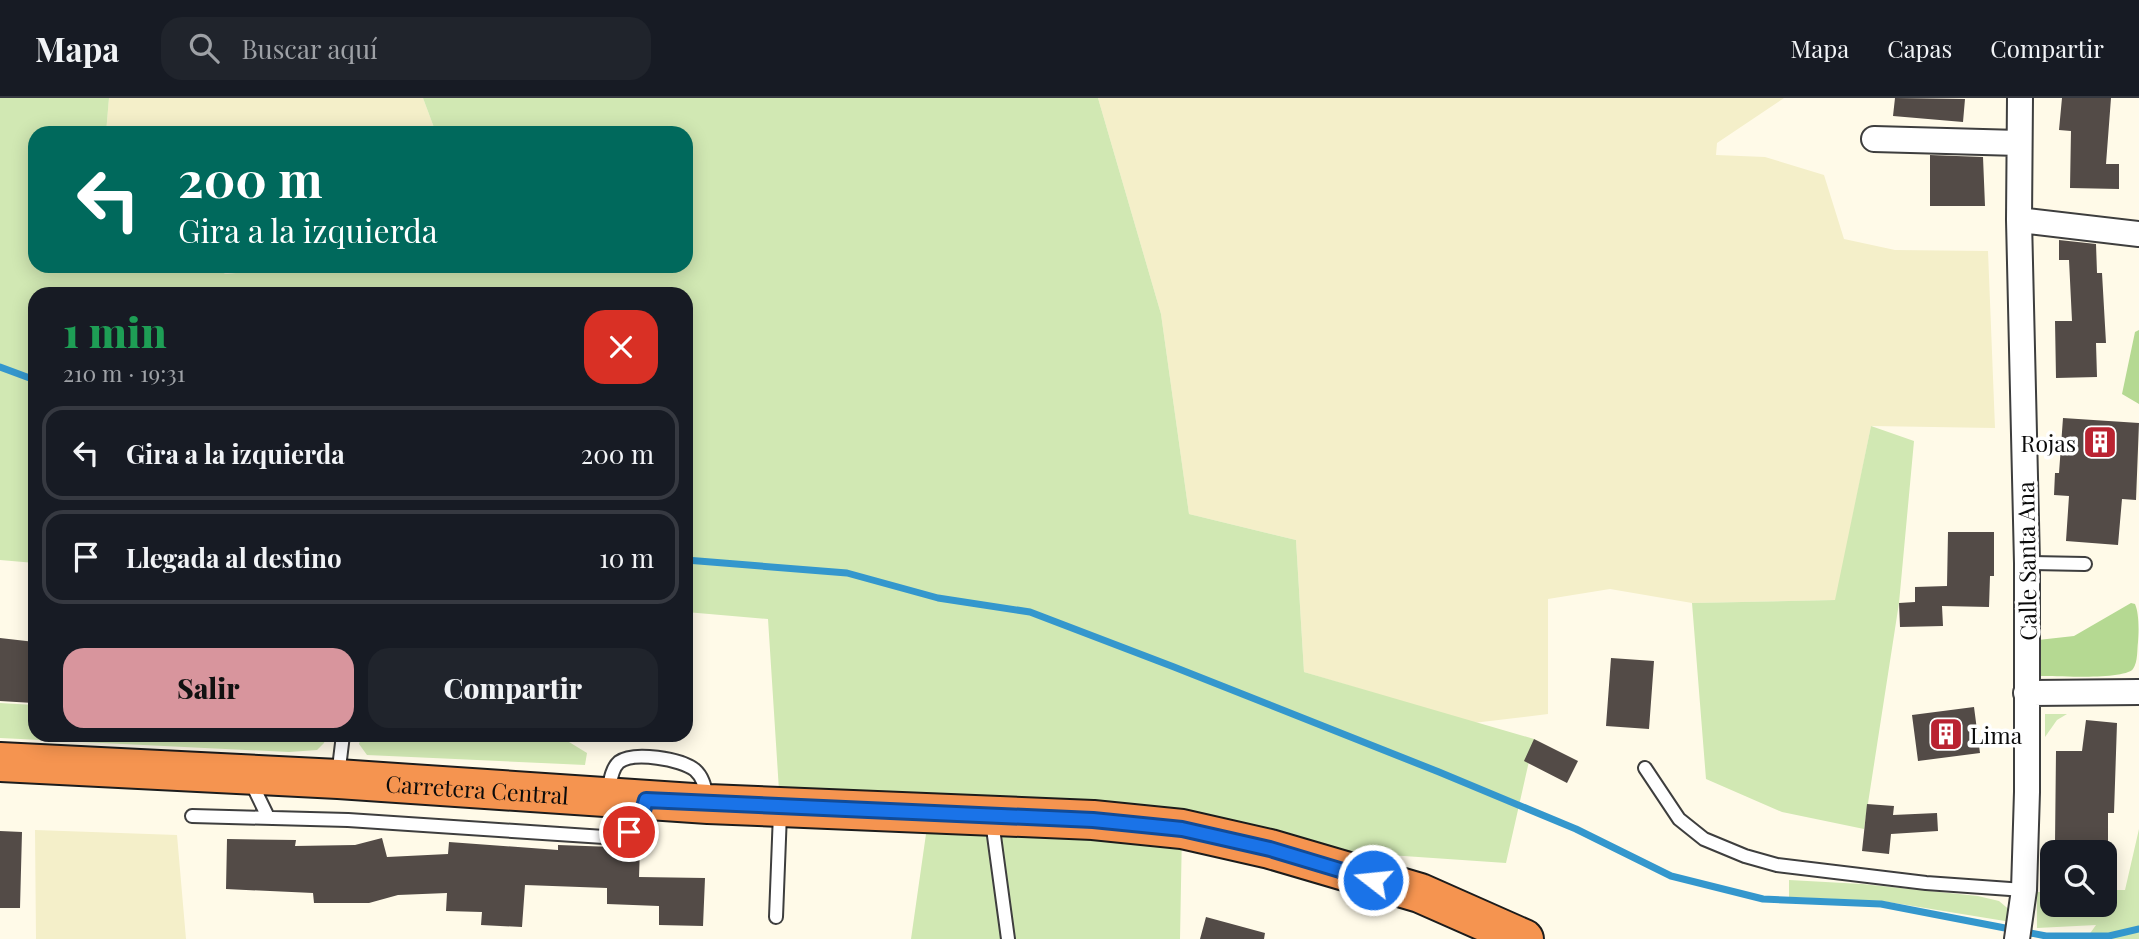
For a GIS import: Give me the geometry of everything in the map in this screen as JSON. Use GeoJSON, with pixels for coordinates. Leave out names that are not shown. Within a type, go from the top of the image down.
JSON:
{"type":"FeatureCollection","features":[{"type":"Feature","properties":{"kind":"highway","name":"Carretera Central"},"geometry":{"type":"LineString","coordinates":[[0,762],[338,779],[708,804],[1093,820],[1182,829],[1270,849],[1420,893],[1524,939]]}},
{"type":"Feature","properties":{"kind":"street","name":"Calle Santa Ana"},"geometry":{"type":"LineString","coordinates":[[2017,939],[2023,898],[2027,563],[2019,220],[2020,98]]}},
{"type":"Feature","properties":{"kind":"street"},"geometry":{"type":"LineString","coordinates":[[1874,139],[2019,143]]}},
{"type":"Feature","properties":{"kind":"street"},"geometry":{"type":"LineString","coordinates":[[2019,220],[2139,234]]}},
{"type":"Feature","properties":{"kind":"street"},"geometry":{"type":"LineString","coordinates":[[2026,693],[2139,692]]}},
{"type":"Feature","properties":{"kind":"lane"},"geometry":{"type":"LineString","coordinates":[[2027,563],[2085,564]]}},
{"type":"Feature","properties":{"kind":"lane"},"geometry":{"type":"LineString","coordinates":[[338,779],[342,742]]}},
{"type":"Feature","properties":{"kind":"lane"},"geometry":{"type":"LineString","coordinates":[[608,797],[611,775],[620,761],[631,757],[652,757],[693,769],[703,780],[708,804]]}},
{"type":"Feature","properties":{"kind":"lane"},"geometry":{"type":"LineString","coordinates":[[1645,768],[1679,820],[1704,839],[1745,856],[1777,864],[2023,898]]}},
{"type":"Feature","properties":{"kind":"lane"},"geometry":{"type":"LineString","coordinates":[[248,775],[268,817]]}},
{"type":"Feature","properties":{"kind":"lane"},"geometry":{"type":"LineString","coordinates":[[192,816],[348,820],[604,837],[629,832],[639,825],[646,800]]}},
{"type":"Feature","properties":{"kind":"lane"},"geometry":{"type":"LineString","coordinates":[[776,917],[780,806]]}},
{"type":"Feature","properties":{"kind":"lane"},"geometry":{"type":"LineString","coordinates":[[992,817],[1008,939]]}},
{"type":"Feature","properties":{"kind":"shaded area"},"geometry":{"type":"Polygon","coordinates":[[[109,98],[423,98],[433,126],[107,126],[109,98]]]}},
{"type":"Feature","properties":{"kind":"shaded area"},"geometry":{"type":"Polygon","coordinates":[[[1098,98],[1784,98],[1717,143],[1716,155],[1765,157],[1824,175],[1844,239],[1895,250],[1988,251],[1995,428],[1871,426],[1836,600],[1692,603],[1610,589],[1548,599],[1548,714],[1473,723],[1304,672],[1296,540],[1189,514],[1161,314],[1098,98]]]}},
{"type":"Feature","properties":{"kind":"shaded area"},"geometry":{"type":"Polygon","coordinates":[[[35,830],[177,835],[186,939],[36,939],[35,830]]]}},
{"type":"Feature","properties":{"kind":"green space"},"geometry":{"type":"Polygon","coordinates":[[[0,98],[109,98],[107,126],[28,126],[28,273],[226,274],[693,273],[693,126],[433,126],[423,98],[1098,98],[1161,314],[1189,514],[1296,540],[1304,672],[1534,739],[1506,863],[1360,853],[1182,830],[1180,939],[911,939],[928,820],[780,806],[768,619],[693,613],[693,287],[28,287],[28,562],[0,560],[0,98]]]}},
{"type":"Feature","properties":{"kind":"green space"},"geometry":{"type":"Polygon","coordinates":[[[2139,330],[2139,404],[2122,394],[2135,332],[2139,330]]]}},
{"type":"Feature","properties":{"kind":"green space"},"geometry":{"type":"Polygon","coordinates":[[[1871,426],[1914,441],[1899,603],[1864,829],[1782,812],[1706,779],[1692,603],[1835,600],[1871,426]]]}},
{"type":"Feature","properties":{"kind":"green space"},"geometry":{"type":"Polygon","coordinates":[[[2131,603],[2135,604],[2139,627],[2137,659],[2133,669],[2104,676],[2038,674],[2038,640],[2074,636],[2131,603]]]}},
{"type":"Feature","properties":{"kind":"green space"},"geometry":{"type":"Polygon","coordinates":[[[0,703],[28,705],[28,739],[0,738],[0,703]]]}},
{"type":"Feature","properties":{"kind":"green space"},"geometry":{"type":"Polygon","coordinates":[[[2045,714],[2067,714],[2057,720],[2045,737],[2045,714]]]}},
{"type":"Feature","properties":{"kind":"green space"},"geometry":{"type":"Polygon","coordinates":[[[83,742],[324,742],[317,750],[289,752],[83,742]]]}},
{"type":"Feature","properties":{"kind":"green space"},"geometry":{"type":"Polygon","coordinates":[[[569,742],[587,753],[585,765],[367,755],[359,744],[569,742]]]}},
{"type":"Feature","properties":{"kind":"green space"},"geometry":{"type":"Polygon","coordinates":[[[2139,829],[2139,939],[2086,939],[2096,925],[2037,928],[2037,892],[2040,892],[2040,917],[2117,917],[2117,890],[2125,890],[2139,829]]]}},
{"type":"Feature","properties":{"kind":"green space"},"geometry":{"type":"Polygon","coordinates":[[[1789,880],[1862,884],[1978,896],[1999,901],[2012,912],[2011,922],[1882,901],[1789,897],[1789,880]]]}},
{"type":"Feature","properties":{"kind":"building"},"geometry":{"type":"Polygon","coordinates":[[[1895,98],[1965,99],[1963,122],[1893,116],[1895,98]]]}},
{"type":"Feature","properties":{"kind":"building"},"geometry":{"type":"Polygon","coordinates":[[[2062,98],[2111,98],[2106,164],[2119,164],[2119,189],[2070,188],[2071,131],[2059,130],[2062,98]]]}},
{"type":"Feature","properties":{"kind":"building"},"geometry":{"type":"Polygon","coordinates":[[[1930,155],[1983,157],[1985,206],[1930,206],[1930,155]]]}},
{"type":"Feature","properties":{"kind":"building"},"geometry":{"type":"Polygon","coordinates":[[[2059,240],[2096,244],[2097,273],[2102,273],[2106,343],[2096,343],[2097,377],[2056,378],[2055,321],[2072,321],[2069,260],[2059,260],[2059,240]]]}},
{"type":"Feature","properties":{"kind":"building"},"geometry":{"type":"Polygon","coordinates":[[[2063,418],[2139,423],[2136,500],[2122,499],[2118,545],[2066,541],[2069,496],[2054,495],[2055,473],[2059,473],[2063,418]]]}},
{"type":"Feature","properties":{"kind":"building"},"geometry":{"type":"Polygon","coordinates":[[[1948,532],[1994,532],[1994,576],[1990,576],[1989,607],[1942,606],[1943,626],[1900,627],[1899,603],[1915,602],[1915,587],[1947,586],[1948,532]]]}},
{"type":"Feature","properties":{"kind":"building"},"geometry":{"type":"Polygon","coordinates":[[[0,638],[28,641],[28,703],[0,701],[0,638]]]}},
{"type":"Feature","properties":{"kind":"building"},"geometry":{"type":"Polygon","coordinates":[[[1611,658],[1654,661],[1649,729],[1606,726],[1611,658]]]}},
{"type":"Feature","properties":{"kind":"building","name":"Lima"},"geometry":{"type":"Polygon","coordinates":[[[1974,707],[1980,753],[1918,761],[1912,715],[1974,707]]]}},
{"type":"Feature","properties":{"kind":"building"},"geometry":{"type":"Polygon","coordinates":[[[2086,720],[2117,723],[2114,813],[2108,813],[2108,840],[2055,840],[2056,751],[2082,751],[2086,720]]]}},
{"type":"Feature","properties":{"kind":"building"},"geometry":{"type":"Polygon","coordinates":[[[1534,739],[1578,761],[1567,783],[1524,761],[1534,739]]]}},
{"type":"Feature","properties":{"kind":"building"},"geometry":{"type":"Polygon","coordinates":[[[1867,804],[1894,806],[1893,815],[1937,813],[1938,831],[1891,834],[1889,854],[1862,851],[1867,804]]]}},
{"type":"Feature","properties":{"kind":"building"},"geometry":{"type":"Polygon","coordinates":[[[0,831],[22,832],[20,908],[0,908],[0,831]]]}},
{"type":"Feature","properties":{"kind":"building"},"geometry":{"type":"Polygon","coordinates":[[[382,838],[387,857],[448,854],[449,842],[558,850],[558,845],[640,848],[639,877],[705,878],[703,926],[659,925],[659,906],[607,904],[607,888],[525,885],[522,927],[481,925],[482,912],[446,911],[447,893],[398,895],[369,903],[314,903],[313,893],[226,889],[227,839],[296,840],[295,846],[355,845],[382,838]]]}},
{"type":"Feature","properties":{"kind":"building"},"geometry":{"type":"Polygon","coordinates":[[[1206,917],[1265,933],[1264,939],[1200,939],[1206,917]]]}},
{"type":"Feature","properties":{"kind":"waterway"},"geometry":{"type":"LineString","coordinates":[[0,367],[28,377]]}},
{"type":"Feature","properties":{"kind":"waterway"},"geometry":{"type":"LineString","coordinates":[[693,561],[847,573],[938,598],[1030,612],[1439,772],[1576,829],[1671,876],[1763,899],[1881,904],[2046,936],[2109,936],[2139,929]]}},
{"type":"Feature","properties":{"kind":"place","name":"Rojas"},"geometry":{"type":"Point","coordinates":[2100,442]}},
{"type":"Feature","properties":{"kind":"place","name":"Lima"},"geometry":{"type":"Point","coordinates":[1946,734]}},
{"type":"Feature","properties":{"kind":"route"},"geometry":{"type":"LineString","coordinates":[[629,832],[639,825],[646,800],[1093,820],[1182,829],[1270,849],[1373,880]]}}]}
